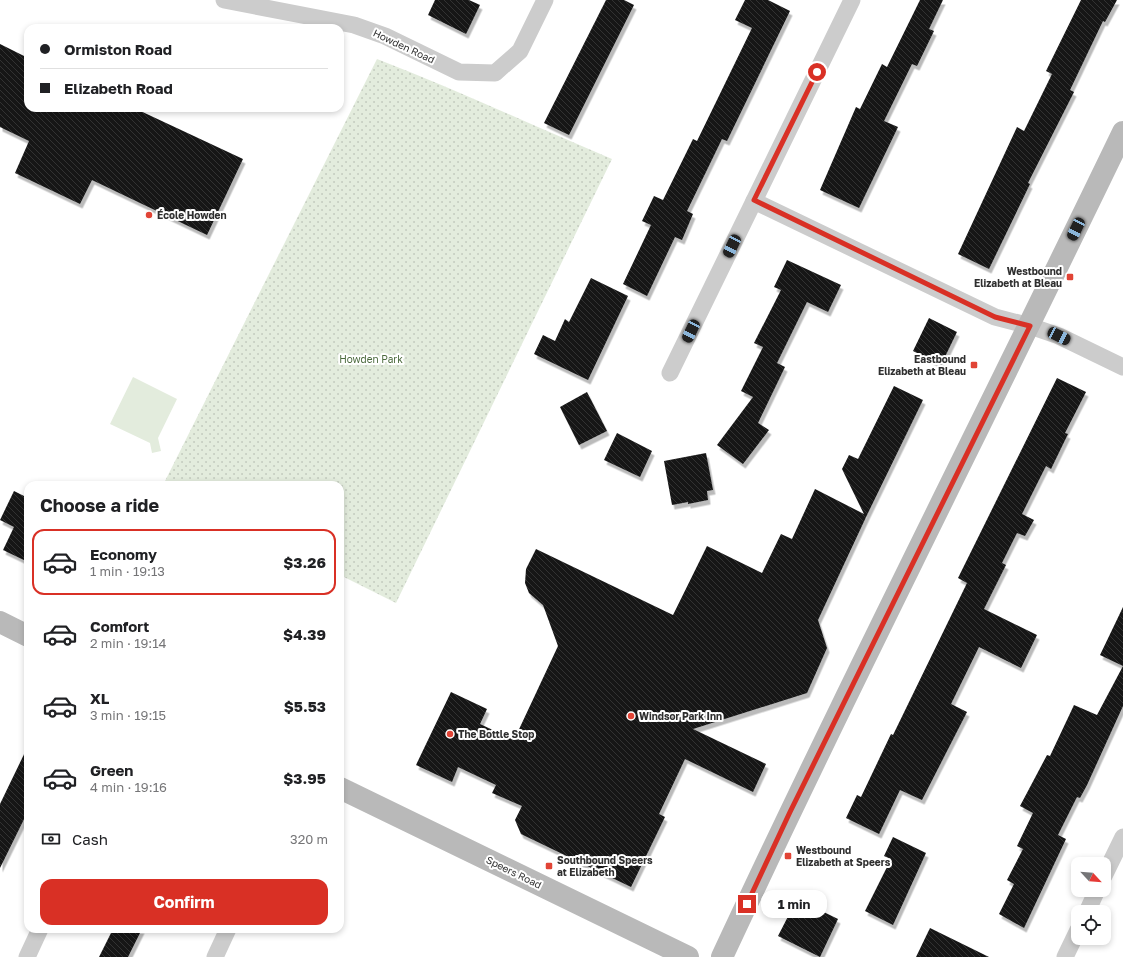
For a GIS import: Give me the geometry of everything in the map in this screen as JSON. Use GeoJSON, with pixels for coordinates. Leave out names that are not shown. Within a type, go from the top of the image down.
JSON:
{"type":"FeatureCollection","features":[{"type":"Feature","properties":{"kind":"street","name":"Howden Road"},"geometry":{"type":"LineString","coordinates":[[224,0],[354,25],[385,36],[459,72],[495,73],[520,51],[545,0]]}},
{"type":"Feature","properties":{"kind":"street"},"geometry":{"type":"LineString","coordinates":[[670,373],[852,0]]}},
{"type":"Feature","properties":{"kind":"street"},"geometry":{"type":"LineString","coordinates":[[722,957],[784,824],[1030,326],[1123,132]]}},
{"type":"Feature","properties":{"kind":"street"},"geometry":{"type":"LineString","coordinates":[[754,200],[995,317],[1030,326],[1059,336],[1123,367]]}},
{"type":"Feature","properties":{"kind":"street"},"geometry":{"type":"LineString","coordinates":[[0,622],[24,634]]}},
{"type":"Feature","properties":{"kind":"street","name":"Speers Road"},"geometry":{"type":"LineString","coordinates":[[344,790],[688,957]]}},
{"type":"Feature","properties":{"kind":"street"},"geometry":{"type":"LineString","coordinates":[[1111,862],[1123,837]]}},
{"type":"Feature","properties":{"kind":"street"},"geometry":{"type":"LineString","coordinates":[[27,957],[38,933]]}},
{"type":"Feature","properties":{"kind":"street"},"geometry":{"type":"LineString","coordinates":[[215,957],[226,933]]}},
{"type":"Feature","properties":{"kind":"street"},"geometry":{"type":"LineString","coordinates":[[1065,957],[1071,945]]}},
{"type":"Feature","properties":{"kind":"green space","name":"Howden Park"},"geometry":{"type":"Polygon","coordinates":[[[377,59],[612,159],[396,603],[344,577],[344,481],[165,481],[377,59]]]}},
{"type":"Feature","properties":{"kind":"green space"},"geometry":{"type":"Polygon","coordinates":[[[133,377],[177,399],[158,438],[161,451],[152,453],[150,443],[110,424],[133,377]]]}},
{"type":"Feature","properties":{"kind":"building"},"geometry":{"type":"Polygon","coordinates":[[[435,0],[469,0],[480,5],[466,34],[428,15],[435,0]]]}},
{"type":"Feature","properties":{"kind":"building"},"geometry":{"type":"Polygon","coordinates":[[[606,0],[624,0],[634,5],[569,135],[544,123],[606,0]]]}},
{"type":"Feature","properties":{"kind":"building"},"geometry":{"type":"Polygon","coordinates":[[[745,0],[768,0],[790,11],[727,141],[722,139],[687,211],[693,214],[682,240],[675,237],[647,296],[623,284],[651,225],[642,221],[654,196],[663,200],[693,139],[697,141],[752,28],[735,20],[745,0]]]}},
{"type":"Feature","properties":{"kind":"building"},"geometry":{"type":"Polygon","coordinates":[[[920,0],[943,0],[929,29],[934,31],[917,66],[912,64],[884,121],[898,127],[859,208],[820,190],[856,107],[860,109],[882,64],[887,67],[920,0]]]}},
{"type":"Feature","properties":{"kind":"building"},"geometry":{"type":"Polygon","coordinates":[[[1081,0],[1117,0],[1105,22],[1103,21],[1070,90],[1074,92],[1028,183],[1030,184],[989,269],[958,254],[1017,127],[1024,131],[1052,74],[1046,71],[1081,0]]]}},
{"type":"Feature","properties":{"kind":"building"},"geometry":{"type":"Polygon","coordinates":[[[0,44],[24,56],[24,112],[143,112],[243,159],[207,235],[92,180],[80,204],[15,173],[29,141],[0,127],[0,44]]]}},
{"type":"Feature","properties":{"kind":"building"},"geometry":{"type":"Polygon","coordinates":[[[787,260],[841,285],[828,312],[807,302],[777,363],[785,367],[758,423],[769,430],[743,464],[717,445],[753,397],[741,391],[763,347],[754,343],[781,290],[774,287],[787,260]]]}},
{"type":"Feature","properties":{"kind":"building"},"geometry":{"type":"Polygon","coordinates":[[[591,278],[628,296],[588,380],[534,354],[543,335],[555,341],[565,319],[569,322],[591,278]]]}},
{"type":"Feature","properties":{"kind":"building"},"geometry":{"type":"Polygon","coordinates":[[[929,318],[957,332],[941,365],[913,351],[929,318]]]}},
{"type":"Feature","properties":{"kind":"building"},"geometry":{"type":"Polygon","coordinates":[[[1057,378],[1086,392],[1065,433],[1068,434],[1051,469],[1046,466],[1022,514],[1034,520],[1025,536],[1017,533],[1002,563],[1006,565],[984,609],[1037,635],[1021,668],[979,647],[951,704],[967,712],[922,800],[900,790],[879,834],[846,818],[857,795],[861,797],[891,734],[893,735],[967,583],[958,578],[1057,378]]]}},
{"type":"Feature","properties":{"kind":"building","name":"Windsor Park Inn"},"geometry":{"type":"Polygon","coordinates":[[[894,386],[923,400],[818,620],[827,648],[807,693],[693,729],[766,764],[753,792],[685,759],[659,814],[665,817],[631,887],[521,834],[515,820],[522,806],[492,793],[496,785],[458,767],[452,782],[416,765],[451,692],[487,709],[480,724],[514,740],[558,646],[543,605],[529,593],[525,583],[526,569],[536,549],[673,615],[707,546],[762,573],[781,534],[792,539],[815,489],[864,514],[842,469],[849,455],[858,459],[894,386]]]}},
{"type":"Feature","properties":{"kind":"building"},"geometry":{"type":"Polygon","coordinates":[[[587,392],[607,431],[579,445],[560,407],[587,392]]]}},
{"type":"Feature","properties":{"kind":"building"},"geometry":{"type":"Polygon","coordinates":[[[617,433],[652,451],[640,477],[604,460],[617,433]]]}},
{"type":"Feature","properties":{"kind":"building"},"geometry":{"type":"Polygon","coordinates":[[[706,453],[713,490],[707,491],[708,500],[688,504],[688,502],[672,505],[664,461],[706,453]]]}},
{"type":"Feature","properties":{"kind":"building"},"geometry":{"type":"Polygon","coordinates":[[[14,491],[24,496],[24,560],[3,550],[14,527],[0,520],[14,491]]]}},
{"type":"Feature","properties":{"kind":"building"},"geometry":{"type":"Polygon","coordinates":[[[1123,607],[1123,666],[1100,655],[1123,607]]]}},
{"type":"Feature","properties":{"kind":"building"},"geometry":{"type":"Polygon","coordinates":[[[1123,666],[1123,706],[1087,785],[1080,798],[1077,797],[1058,835],[1066,839],[1024,928],[999,914],[1014,884],[1007,880],[1023,849],[1017,846],[1033,813],[1020,806],[1047,755],[1050,756],[1074,705],[1097,715],[1123,666]]]}},
{"type":"Feature","properties":{"kind":"building"},"geometry":{"type":"Polygon","coordinates":[[[24,754],[24,819],[0,868],[0,804],[24,754]]]}},
{"type":"Feature","properties":{"kind":"building"},"geometry":{"type":"Polygon","coordinates":[[[893,837],[926,853],[893,925],[865,911],[891,859],[884,856],[893,837]]]}},
{"type":"Feature","properties":{"kind":"building"},"geometry":{"type":"Polygon","coordinates":[[[797,899],[838,919],[820,957],[778,936],[797,899]]]}},
{"type":"Feature","properties":{"kind":"building"},"geometry":{"type":"Polygon","coordinates":[[[930,928],[989,957],[916,957],[930,928]]]}},
{"type":"Feature","properties":{"kind":"building"},"geometry":{"type":"Polygon","coordinates":[[[111,933],[140,933],[128,957],[99,957],[111,933]]]}},
{"type":"Feature","properties":{"kind":"place","name":"École Howden"},"geometry":{"type":"Point","coordinates":[149,215]}},
{"type":"Feature","properties":{"kind":"place","name":"Westbound Elizabeth at Bleau"},"geometry":{"type":"Point","coordinates":[1070,277]}},
{"type":"Feature","properties":{"kind":"place","name":"Eastbound Elizabeth at Bleau"},"geometry":{"type":"Point","coordinates":[974,365]}},
{"type":"Feature","properties":{"kind":"place","name":"Windsor Park Inn"},"geometry":{"type":"Point","coordinates":[631,716]}},
{"type":"Feature","properties":{"kind":"place","name":"The Bottle Stop"},"geometry":{"type":"Point","coordinates":[450,734]}},
{"type":"Feature","properties":{"kind":"place","name":"Westbound Elizabeth at Speers"},"geometry":{"type":"Point","coordinates":[788,856]}},
{"type":"Feature","properties":{"kind":"place","name":"Southbound Speers at Elizabeth"},"geometry":{"type":"Point","coordinates":[549,866]}},
{"type":"Feature","properties":{"kind":"route"},"geometry":{"type":"LineString","coordinates":[[747,904],[790,812],[1030,326],[995,317],[754,200],[817,72]]}}]}
